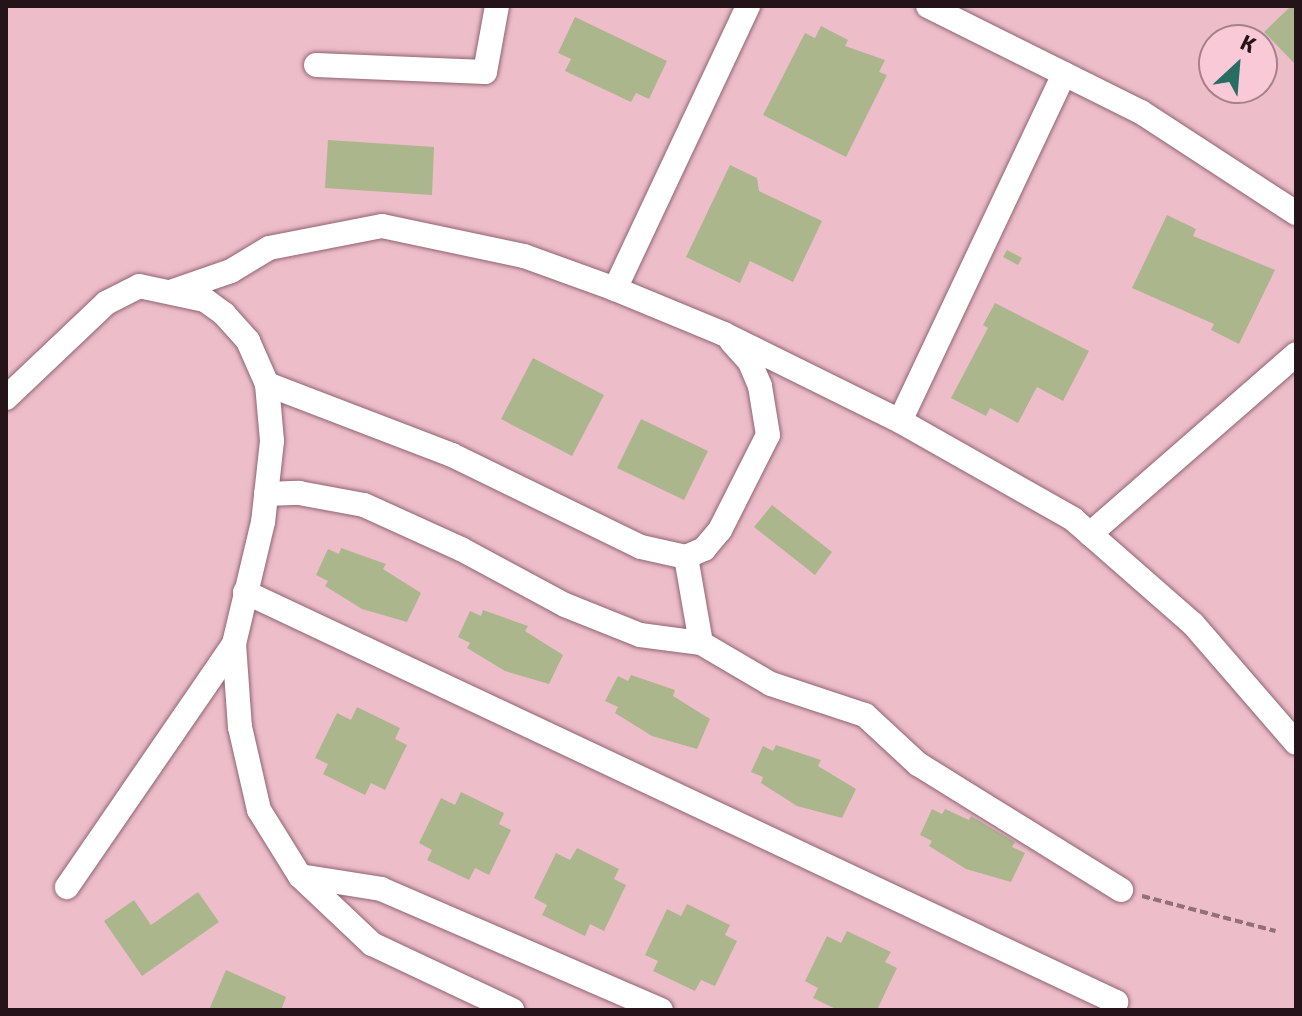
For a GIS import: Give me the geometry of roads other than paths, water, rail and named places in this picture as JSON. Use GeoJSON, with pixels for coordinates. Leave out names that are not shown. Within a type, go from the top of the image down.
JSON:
{"type":"FeatureCollection","features":[{"type":"Feature","properties":{"kind":"street"},"geometry":{"type":"LineString","coordinates":[[316,65],[485,72],[497,6]]}},
{"type":"Feature","properties":{"kind":"street"},"geometry":{"type":"LineString","coordinates":[[615,289],[748,6]]}},
{"type":"Feature","properties":{"kind":"street"},"geometry":{"type":"LineString","coordinates":[[928,6],[1141,112],[1296,213]]}},
{"type":"Feature","properties":{"kind":"street"},"geometry":{"type":"LineString","coordinates":[[900,421],[1064,74]]}},
{"type":"Feature","properties":{"kind":"street"},"geometry":{"type":"LineString","coordinates":[[173,291],[231,271],[269,248],[382,226],[524,256],[615,289],[724,334],[900,421],[1013,482],[1090,534],[1193,624],[1296,743]]}},
{"type":"Feature","properties":{"kind":"street"},"geometry":{"type":"LineString","coordinates":[[6,398],[106,303],[139,286],[205,300],[224,314],[248,341],[267,384],[272,441],[266,494],[234,644],[240,727],[259,810],[300,876],[372,944],[512,1010]]}},
{"type":"Feature","properties":{"kind":"street"},"geometry":{"type":"LineString","coordinates":[[267,384],[452,455],[641,547],[686,557],[704,549],[720,530],[768,435],[760,386],[750,362],[724,334]]}},
{"type":"Feature","properties":{"kind":"street"},"geometry":{"type":"LineString","coordinates":[[1090,534],[1296,354]]}},
{"type":"Feature","properties":{"kind":"street"},"geometry":{"type":"LineString","coordinates":[[266,494],[299,493],[364,505],[461,549],[565,605],[640,635],[701,643],[771,684],[865,715],[918,764],[1121,890]]}},
{"type":"Feature","properties":{"kind":"street"},"geometry":{"type":"LineString","coordinates":[[686,557],[701,643]]}},
{"type":"Feature","properties":{"kind":"street"},"geometry":{"type":"LineString","coordinates":[[245,592],[1116,1002],[1112,1010]]}},
{"type":"Feature","properties":{"kind":"street"},"geometry":{"type":"LineString","coordinates":[[67,887],[234,644]]}},
{"type":"Feature","properties":{"kind":"street"},"geometry":{"type":"LineString","coordinates":[[300,876],[381,889],[661,1010]]}}]}
